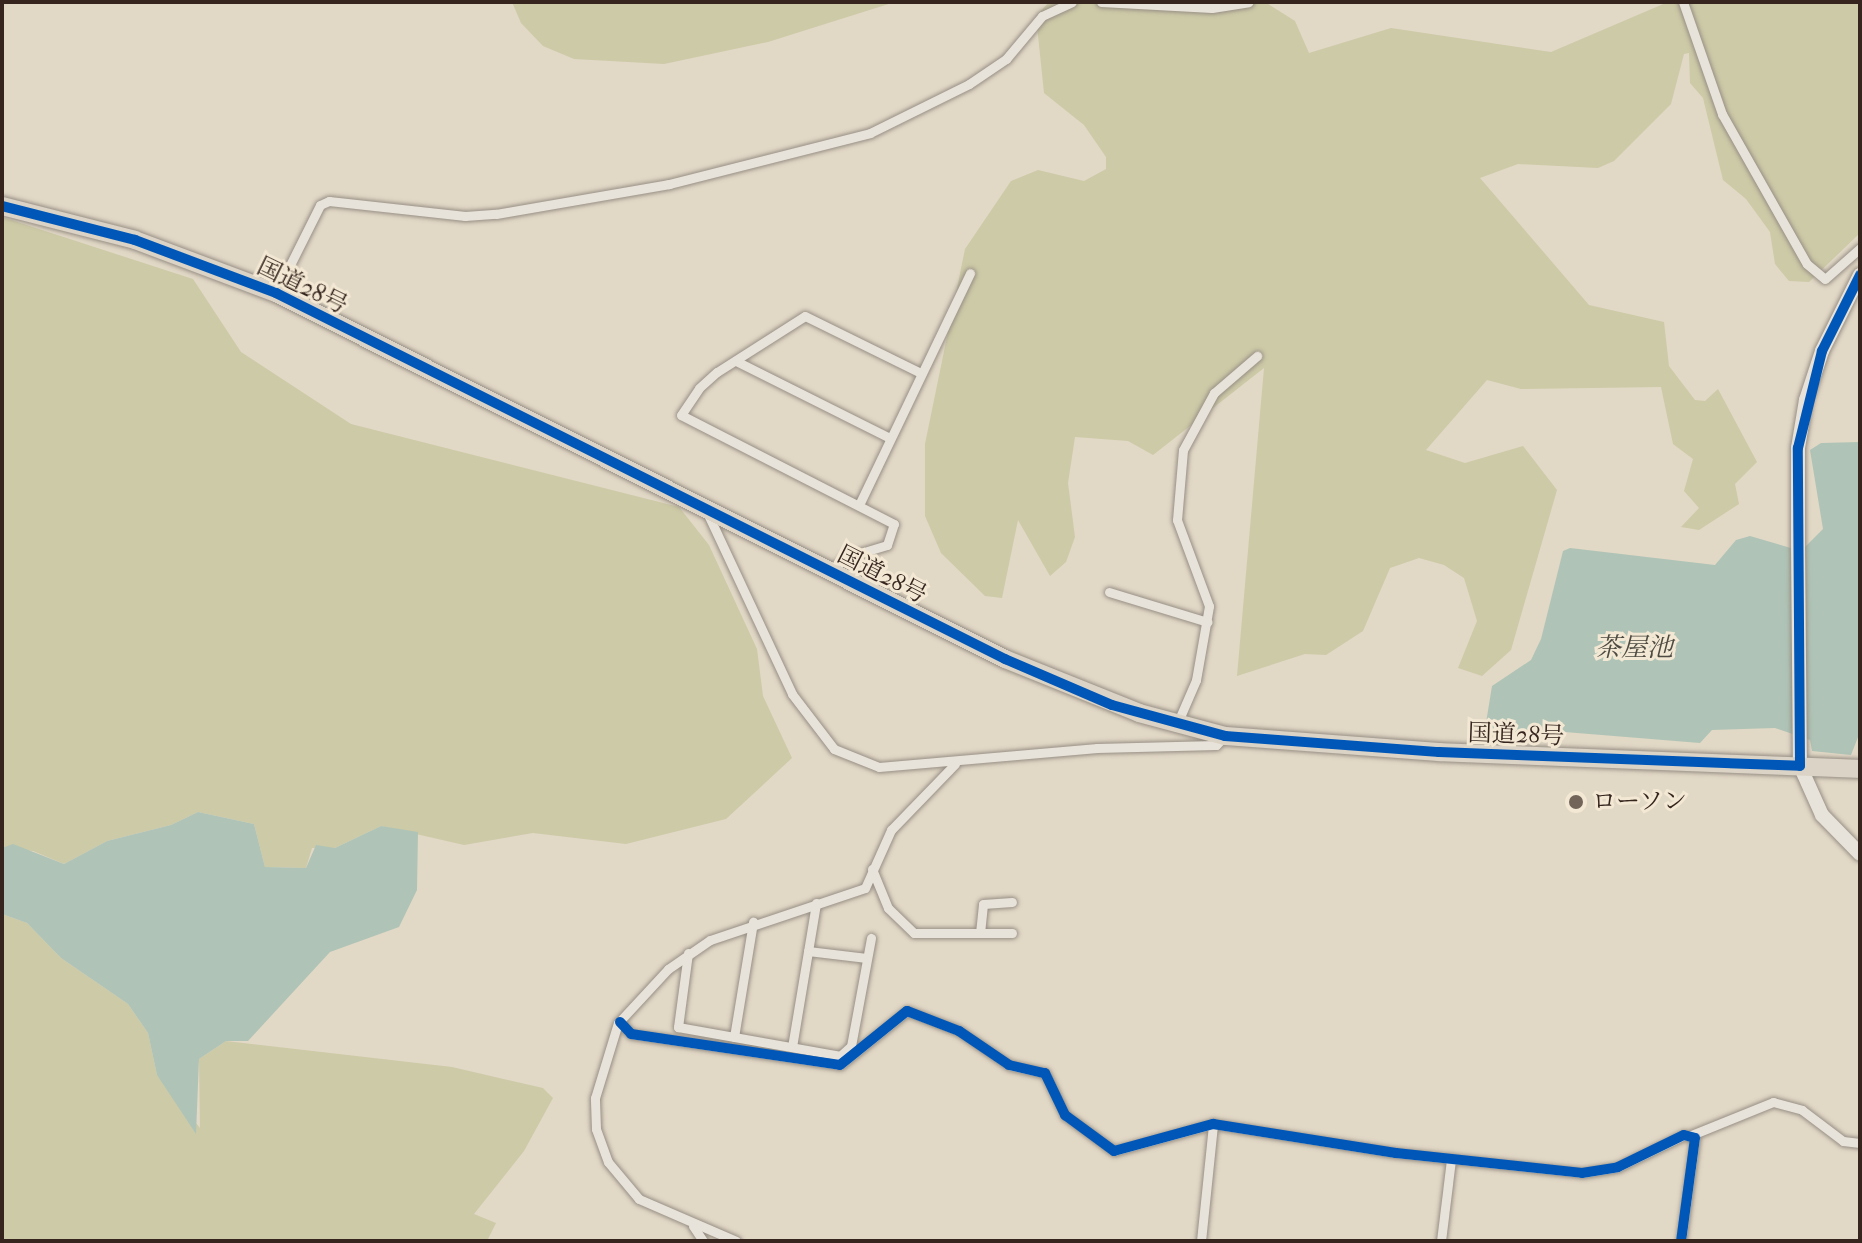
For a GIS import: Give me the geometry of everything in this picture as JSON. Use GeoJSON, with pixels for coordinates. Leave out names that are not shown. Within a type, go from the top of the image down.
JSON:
{"type":"FeatureCollection","features":[{"type":"Feature","properties":{"kind":"highway","name":"国道28号"},"geometry":{"type":"LineString","coordinates":[[2,206],[150,244],[276,293],[1049,680],[1177,724],[1225,736],[1439,752],[1860,769]]}},
{"type":"Feature","properties":{"kind":"street"},"geometry":{"type":"LineString","coordinates":[[276,293],[320,205],[329,201],[465,216],[496,214],[669,184],[870,133],[969,84],[1006,59],[1042,16],[1072,2]]}},
{"type":"Feature","properties":{"kind":"street"},"geometry":{"type":"LineString","coordinates":[[1101,2],[1212,8],[1249,2]]}},
{"type":"Feature","properties":{"kind":"street"},"geometry":{"type":"LineString","coordinates":[[1683,2],[1722,114],[1807,264],[1825,279],[1860,248]]}},
{"type":"Feature","properties":{"kind":"street"},"geometry":{"type":"LineString","coordinates":[[859,505],[970,273]]}},
{"type":"Feature","properties":{"kind":"street"},"geometry":{"type":"LineString","coordinates":[[1860,275],[1822,351],[1806,400],[1798,448],[1800,766],[1822,815],[1860,854]]}},
{"type":"Feature","properties":{"kind":"street"},"geometry":{"type":"LineString","coordinates":[[832,572],[844,558],[887,545],[895,531],[894,524],[681,415],[699,388],[805,316],[921,373]]}},
{"type":"Feature","properties":{"kind":"street"},"geometry":{"type":"LineString","coordinates":[[1177,724],[1196,680],[1209,606],[1177,520],[1183,450],[1214,393],[1257,356]]}},
{"type":"Feature","properties":{"kind":"street"},"geometry":{"type":"LineString","coordinates":[[736,361],[890,438]]}},
{"type":"Feature","properties":{"kind":"street"},"geometry":{"type":"LineString","coordinates":[[706,510],[792,694],[834,749],[879,767],[955,764],[1097,748],[1216,745],[1225,736]]}},
{"type":"Feature","properties":{"kind":"street"},"geometry":{"type":"LineString","coordinates":[[1109,592],[1208,622]]}},
{"type":"Feature","properties":{"kind":"street"},"geometry":{"type":"LineString","coordinates":[[736,1241],[693,1226],[628,1192],[599,1141],[595,1098],[620,1022],[688,953],[753,922],[865,888],[891,830],[955,764]]}},
{"type":"Feature","properties":{"kind":"street"},"geometry":{"type":"LineString","coordinates":[[872,869],[888,908],[914,933],[1012,933]]}},
{"type":"Feature","properties":{"kind":"street"},"geometry":{"type":"LineString","coordinates":[[980,933],[983,904],[1012,902]]}},
{"type":"Feature","properties":{"kind":"street"},"geometry":{"type":"LineString","coordinates":[[792,1047],[816,903]]}},
{"type":"Feature","properties":{"kind":"street"},"geometry":{"type":"LineString","coordinates":[[734,1037],[753,922]]}},
{"type":"Feature","properties":{"kind":"street"},"geometry":{"type":"LineString","coordinates":[[688,953],[678,1027],[840,1056],[851,1046],[871,938]]}},
{"type":"Feature","properties":{"kind":"street"},"geometry":{"type":"LineString","coordinates":[[808,951],[867,958]]}},
{"type":"Feature","properties":{"kind":"street"},"geometry":{"type":"LineString","coordinates":[[620,1022],[631,1034],[840,1065],[907,1011],[959,1031],[1009,1065],[1045,1073],[1065,1115],[1114,1151],[1213,1124],[1451,1159],[1582,1173],[1618,1167],[1773,1102],[1802,1110],[1843,1141],[1860,1143]]}},
{"type":"Feature","properties":{"kind":"street"},"geometry":{"type":"LineString","coordinates":[[1201,1241],[1213,1124]]}},
{"type":"Feature","properties":{"kind":"street"},"geometry":{"type":"LineString","coordinates":[[1681,1241],[1695,1138],[1689,1136]]}},
{"type":"Feature","properties":{"kind":"street"},"geometry":{"type":"LineString","coordinates":[[1441,1241],[1451,1159]]}},
{"type":"Feature","properties":{"kind":"street"},"geometry":{"type":"LineString","coordinates":[[693,1226],[703,1241]]}},
{"type":"Feature","properties":{"kind":"shaded area"},"geometry":{"type":"Polygon","coordinates":[[[512,2],[895,2],[768,42],[664,64],[574,59],[543,46],[521,23],[512,2]]]}},
{"type":"Feature","properties":{"kind":"shaded area"},"geometry":{"type":"Polygon","coordinates":[[[1049,2],[1265,2],[1295,21],[1309,53],[1391,28],[1551,52],[1668,2],[1860,2],[1860,233],[1809,282],[1789,281],[1775,264],[1770,232],[1746,199],[1723,180],[1703,98],[1690,83],[1689,53],[1684,54],[1671,104],[1614,161],[1598,168],[1518,164],[1480,178],[1589,305],[1664,322],[1669,366],[1695,400],[1705,401],[1718,389],[1757,462],[1735,484],[1739,504],[1699,530],[1681,527],[1699,508],[1684,491],[1693,459],[1673,444],[1661,387],[1521,389],[1487,380],[1426,450],[1465,463],[1523,446],[1557,490],[1511,650],[1482,676],[1458,668],[1477,621],[1464,578],[1444,565],[1419,558],[1390,568],[1363,631],[1326,655],[1305,654],[1237,676],[1264,368],[1153,455],[1128,441],[1075,437],[1068,483],[1075,537],[1066,562],[1050,576],[1018,520],[1002,598],[985,596],[941,553],[925,516],[925,444],[965,249],[1011,181],[1038,170],[1084,181],[1106,169],[1106,157],[1084,125],[1044,93],[1036,16],[1049,2]]]}},
{"type":"Feature","properties":{"kind":"shaded area"},"geometry":{"type":"Polygon","coordinates":[[[2,217],[193,279],[241,352],[351,424],[679,507],[709,545],[757,649],[763,696],[792,758],[726,819],[626,844],[533,833],[464,845],[381,826],[335,848],[312,848],[306,868],[265,867],[254,824],[198,812],[171,825],[107,841],[64,864],[33,851],[2,848],[2,217]]]}},
{"type":"Feature","properties":{"kind":"shaded area"},"geometry":{"type":"Polygon","coordinates":[[[2,914],[27,923],[61,958],[128,1004],[148,1033],[157,1075],[200,1128],[199,1059],[226,1041],[452,1067],[543,1088],[553,1098],[524,1151],[474,1214],[496,1223],[487,1241],[2,1241],[2,914]]]}},
{"type":"Feature","properties":{"kind":"water","name":"茶屋池"},"geometry":{"type":"Polygon","coordinates":[[[1860,442],[1860,732],[1851,755],[1812,751],[1810,740],[1775,728],[1712,730],[1700,743],[1540,730],[1484,735],[1492,686],[1531,660],[1541,639],[1563,551],[1570,548],[1715,565],[1736,540],[1750,536],[1801,551],[1823,529],[1810,450],[1821,443],[1860,442]]]}},
{"type":"Feature","properties":{"kind":"water"},"geometry":{"type":"Polygon","coordinates":[[[198,812],[254,824],[265,867],[306,868],[316,845],[335,848],[381,826],[418,832],[417,890],[399,927],[330,952],[248,1041],[226,1041],[199,1059],[196,1134],[157,1075],[148,1033],[128,1004],[61,958],[27,923],[2,914],[2,848],[13,844],[64,864],[107,841],[171,825],[198,812]]]}},
{"type":"Feature","properties":{"kind":"cycle path"},"geometry":{"type":"LineString","coordinates":[[2,206],[135,240],[276,293],[1005,659],[1112,705],[1225,736],[1439,752],[1800,766],[1798,448],[1822,351],[1860,275]]}},
{"type":"Feature","properties":{"kind":"cycle path"},"geometry":{"type":"LineString","coordinates":[[620,1022],[631,1034],[840,1065],[907,1011],[959,1031],[1009,1065],[1045,1073],[1065,1115],[1114,1151],[1213,1124],[1396,1153],[1582,1173],[1618,1167],[1684,1135],[1695,1138],[1681,1241]]}},
{"type":"Feature","properties":{"kind":"place","name":"ローソン"},"geometry":{"type":"Point","coordinates":[1576,802]}}]}
